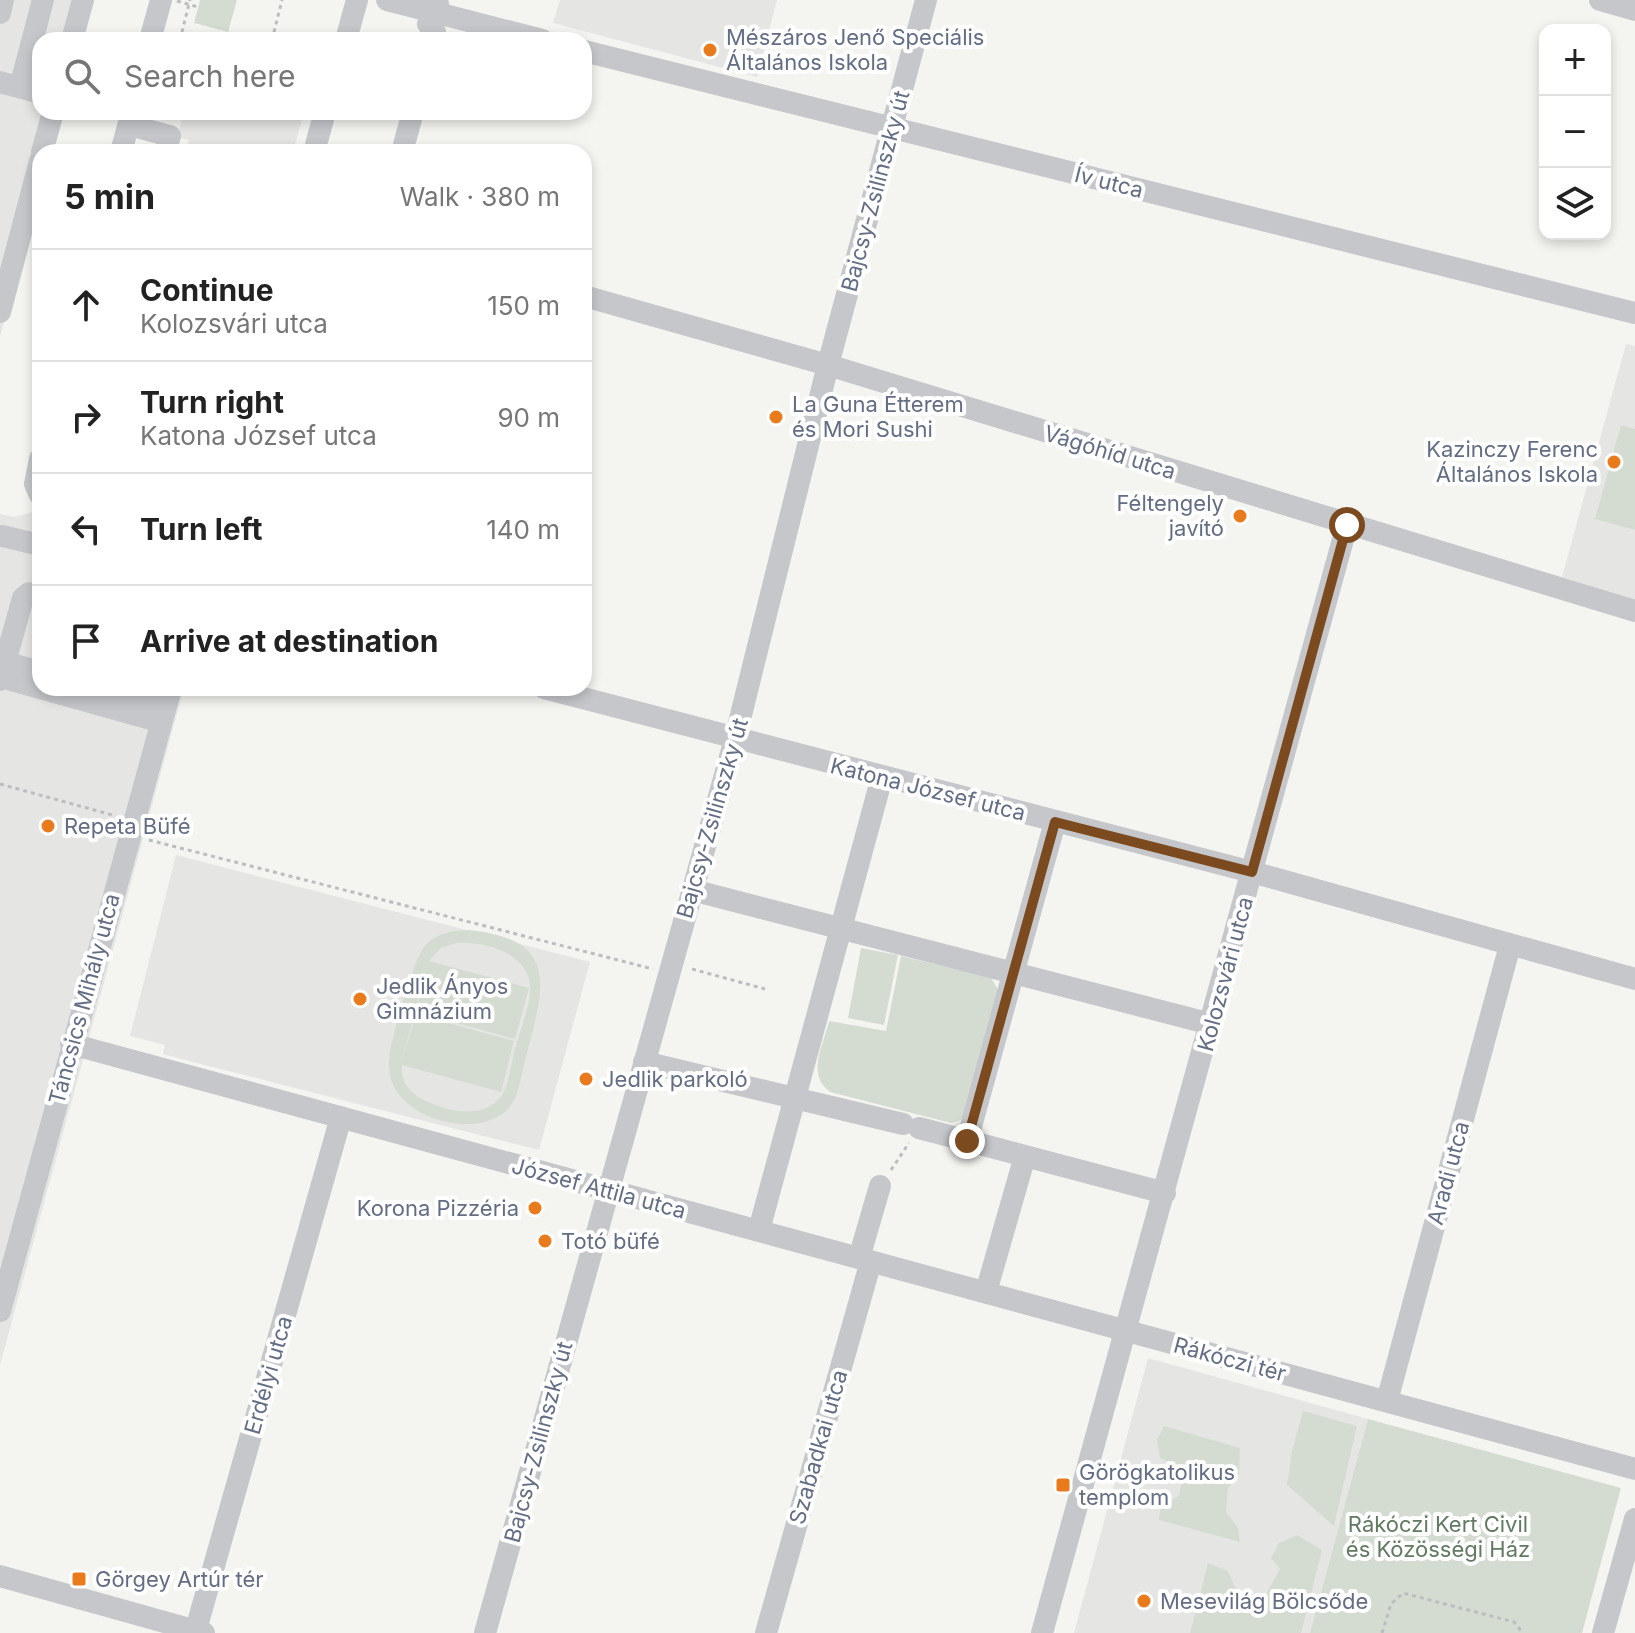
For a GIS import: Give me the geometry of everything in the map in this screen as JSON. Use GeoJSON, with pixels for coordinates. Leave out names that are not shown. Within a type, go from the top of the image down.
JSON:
{"type":"FeatureCollection","features":[{"type":"Feature","properties":{"kind":"street"},"geometry":{"type":"LineString","coordinates":[[0,13],[3,0]]}},
{"type":"Feature","properties":{"kind":"street"},"geometry":{"type":"LineString","coordinates":[[35,32],[43,0]]}},
{"type":"Feature","properties":{"kind":"street"},"geometry":{"type":"LineString","coordinates":[[74,32],[83,0]]}},
{"type":"Feature","properties":{"kind":"street"},"geometry":{"type":"LineString","coordinates":[[152,32],[161,0]]}},
{"type":"Feature","properties":{"kind":"street"},"geometry":{"type":"LineString","coordinates":[[348,32],[357,0]]}},
{"type":"Feature","properties":{"kind":"street"},"geometry":{"type":"LineString","coordinates":[[387,0],[436,6],[517,32]]}},
{"type":"Feature","properties":{"kind":"street","name":"Bajcsy-Zsilinszky út"},"geometry":{"type":"LineString","coordinates":[[485,1633],[735,739],[828,365],[926,0]]}},
{"type":"Feature","properties":{"kind":"street"},"geometry":{"type":"LineString","coordinates":[[1600,0],[1635,10]]}},
{"type":"Feature","properties":{"kind":"street"},"geometry":{"type":"LineString","coordinates":[[435,32],[428,24],[436,6]]}},
{"type":"Feature","properties":{"kind":"street"},"geometry":{"type":"LineString","coordinates":[[20,87],[32,42]]}},
{"type":"Feature","properties":{"kind":"street","name":"Ív utca"},"geometry":{"type":"LineString","coordinates":[[592,53],[1635,313]]}},
{"type":"Feature","properties":{"kind":"street"},"geometry":{"type":"LineString","coordinates":[[44,144],[51,120]]}},
{"type":"Feature","properties":{"kind":"street"},"geometry":{"type":"LineString","coordinates":[[123,144],[129,120]]}},
{"type":"Feature","properties":{"kind":"street"},"geometry":{"type":"LineString","coordinates":[[134,120],[170,136],[168,144]]}},
{"type":"Feature","properties":{"kind":"street"},"geometry":{"type":"LineString","coordinates":[[316,144],[323,120]]}},
{"type":"Feature","properties":{"kind":"street"},"geometry":{"type":"LineString","coordinates":[[404,144],[411,120]]}},
{"type":"Feature","properties":{"kind":"street"},"geometry":{"type":"LineString","coordinates":[[0,312],[32,191]]}},
{"type":"Feature","properties":{"kind":"street","name":"Vágóhíd utca"},"geometry":{"type":"LineString","coordinates":[[592,298],[828,365],[1635,611]]}},
{"type":"Feature","properties":{"kind":"street","name":"Kolozsvári utca"},"geometry":{"type":"LineString","coordinates":[[1127,1331],[1347,525]]}},
{"type":"Feature","properties":{"kind":"street"},"geometry":{"type":"LineString","coordinates":[[2,536],[32,543]]}},
{"type":"Feature","properties":{"kind":"street"},"geometry":{"type":"LineString","coordinates":[[2,673],[23,598],[32,595]]}},
{"type":"Feature","properties":{"kind":"street"},"geometry":{"type":"LineString","coordinates":[[2,673],[32,672]]}},
{"type":"Feature","properties":{"kind":"street"},"geometry":{"type":"LineString","coordinates":[[2,673],[32,679]]}},
{"type":"Feature","properties":{"kind":"street"},"geometry":{"type":"LineString","coordinates":[[120,696],[166,705]]}},
{"type":"Feature","properties":{"kind":"street"},"geometry":{"type":"LineString","coordinates":[[131,696],[166,705]]}},
{"type":"Feature","properties":{"kind":"street","name":"Katona József utca"},"geometry":{"type":"LineString","coordinates":[[574,696],[1252,872],[1635,979]]}},
{"type":"Feature","properties":{"kind":"street","name":"Táncsics Mihály utca"},"geometry":{"type":"LineString","coordinates":[[0,1311],[166,705]]}},
{"type":"Feature","properties":{"kind":"street"},"geometry":{"type":"LineString","coordinates":[[759,1230],[882,777]]}},
{"type":"Feature","properties":{"kind":"street"},"geometry":{"type":"LineString","coordinates":[[967,1141],[1055,822]]}},
{"type":"Feature","properties":{"kind":"street"},"geometry":{"type":"LineString","coordinates":[[692,890],[841,928],[958,964],[1013,973],[1211,1024]]}},
{"type":"Feature","properties":{"kind":"street","name":"Aradi utca"},"geometry":{"type":"LineString","coordinates":[[1387,1401],[1510,945]]}},
{"type":"Feature","properties":{"kind":"street","name":"József Attila utca"},"geometry":{"type":"LineString","coordinates":[[71,1044],[1127,1331]]}},
{"type":"Feature","properties":{"kind":"street"},"geometry":{"type":"LineString","coordinates":[[644,1062],[796,1096],[1165,1193]]}},
{"type":"Feature","properties":{"kind":"street","name":"Erdélyi utca"},"geometry":{"type":"LineString","coordinates":[[199,1632],[341,1117]]}},
{"type":"Feature","properties":{"kind":"street"},"geometry":{"type":"LineString","coordinates":[[986,1292],[1025,1156]]}},
{"type":"Feature","properties":{"kind":"street","name":"Szabadkai utca"},"geometry":{"type":"LineString","coordinates":[[766,1633],[865,1260],[880,1186]]}},
{"type":"Feature","properties":{"kind":"street"},"geometry":{"type":"LineString","coordinates":[[1042,1633],[1127,1331]]}},
{"type":"Feature","properties":{"kind":"street","name":"Rákóczi tér"},"geometry":{"type":"LineString","coordinates":[[1127,1331],[1635,1469]]}},
{"type":"Feature","properties":{"kind":"street"},"geometry":{"type":"LineString","coordinates":[[1603,1633],[1635,1519]]}},
{"type":"Feature","properties":{"kind":"street"},"geometry":{"type":"LineString","coordinates":[[0,1576],[199,1632]]}},
{"type":"Feature","properties":{"kind":"path"},"geometry":{"type":"LineString","coordinates":[[174,0],[198,7]]}},
{"type":"Feature","properties":{"kind":"path"},"geometry":{"type":"LineString","coordinates":[[274,32],[282,0]]}},
{"type":"Feature","properties":{"kind":"path"},"geometry":{"type":"LineString","coordinates":[[182,32],[189,2]]}},
{"type":"Feature","properties":{"kind":"path"},"geometry":{"type":"LineString","coordinates":[[0,784],[116,816]]}},
{"type":"Feature","properties":{"kind":"path"},"geometry":{"type":"LineString","coordinates":[[130,835],[765,989]]}},
{"type":"Feature","properties":{"kind":"path"},"geometry":{"type":"LineString","coordinates":[[880,1186],[911,1126]]}},
{"type":"Feature","properties":{"kind":"path"},"geometry":{"type":"LineString","coordinates":[[1382,1633],[1391,1604],[1403,1593],[1514,1622],[1523,1633]]}},
{"type":"Feature","properties":{"kind":"shaded area"},"geometry":{"type":"Polygon","coordinates":[[[0,0],[87,0],[79,32],[32,32],[32,120],[56,120],[50,144],[32,144],[32,213],[0,337],[0,0]]]}},
{"type":"Feature","properties":{"kind":"shaded area","name":"Mészáros Jenő Speciális Általános Iskola"},"geometry":{"type":"Polygon","coordinates":[[[560,0],[777,0],[757,77],[553,23],[560,0]]]}},
{"type":"Feature","properties":{"kind":"shaded area"},"geometry":{"type":"Polygon","coordinates":[[[182,120],[302,120],[295,144],[188,144],[189,140],[177,137],[182,120]]]}},
{"type":"Feature","properties":{"kind":"shaded area","name":"Kazinczy Ferenc Általános Iskola"},"geometry":{"type":"Polygon","coordinates":[[[1626,344],[1635,346],[1635,600],[1562,577],[1626,344]]]}},
{"type":"Feature","properties":{"kind":"shaded area"},"geometry":{"type":"Polygon","coordinates":[[[32,512],[32,696],[182,696],[0,1365],[0,514],[14,517],[32,512]]]}},
{"type":"Feature","properties":{"kind":"shaded area","name":"Jedlik Ányos Gimnázium"},"geometry":{"type":"Polygon","coordinates":[[[176,855],[590,962],[539,1150],[163,1054],[165,1045],[130,1036],[176,855]]]}},
{"type":"Feature","properties":{"kind":"shaded area"},"geometry":{"type":"Polygon","coordinates":[[[1148,1358],[1368,1419],[1310,1633],[1074,1633],[1148,1358]]]}},
{"type":"Feature","properties":{"kind":"green space"},"geometry":{"type":"Polygon","coordinates":[[[200,0],[237,0],[228,32],[194,23],[200,0]]]}},
{"type":"Feature","properties":{"kind":"green space"},"geometry":{"type":"Polygon","coordinates":[[[1621,425],[1635,429],[1635,530],[1595,519],[1621,425]]]}},
{"type":"Feature","properties":{"kind":"green space"},"geometry":{"type":"Polygon","coordinates":[[[468,930],[497,935],[518,943],[531,955],[538,969],[540,987],[515,1098],[507,1110],[495,1118],[465,1124],[433,1118],[406,1102],[393,1086],[389,1063],[408,984],[424,947],[444,934],[468,930]],[[467,943],[441,948],[429,961],[529,988],[515,1039],[416,1012],[428,964],[401,1064],[416,1014],[514,1041],[501,1092],[402,1065],[404,1081],[417,1096],[440,1107],[461,1111],[481,1110],[502,1096],[530,996],[528,977],[523,966],[514,958],[492,947],[467,943]]]}},
{"type":"Feature","properties":{"kind":"green space"},"geometry":{"type":"Polygon","coordinates":[[[861,948],[898,955],[884,1025],[848,1018],[861,948]]]}},
{"type":"Feature","properties":{"kind":"green space"},"geometry":{"type":"Polygon","coordinates":[[[901,956],[991,978],[999,991],[968,1110],[961,1120],[951,1123],[830,1092],[819,1077],[818,1059],[829,1021],[886,1031],[901,956]]]}},
{"type":"Feature","properties":{"kind":"green space"},"geometry":{"type":"Polygon","coordinates":[[[1303,1411],[1357,1426],[1334,1526],[1287,1485],[1303,1411]]]}},
{"type":"Feature","properties":{"kind":"green space","name":"Rákóczi Kert Civil és Közösségi Ház"},"geometry":{"type":"Polygon","coordinates":[[[1368,1419],[1621,1488],[1582,1633],[1310,1633],[1368,1419]]]}},
{"type":"Feature","properties":{"kind":"green space"},"geometry":{"type":"Polygon","coordinates":[[[1164,1426],[1240,1448],[1239,1474],[1228,1489],[1226,1512],[1238,1528],[1240,1542],[1159,1520],[1161,1505],[1179,1496],[1184,1468],[1160,1458],[1157,1440],[1164,1426]]]}},
{"type":"Feature","properties":{"kind":"green space"},"geometry":{"type":"Polygon","coordinates":[[[1297,1535],[1322,1550],[1301,1633],[1190,1633],[1208,1563],[1228,1571],[1237,1593],[1265,1596],[1280,1569],[1271,1558],[1279,1543],[1297,1535]]]}},
{"type":"Feature","properties":{"kind":"place","name":"Mészáros Jenő Speciális Általános Iskola"},"geometry":{"type":"Point","coordinates":[710,50]}},
{"type":"Feature","properties":{"kind":"place","name":"La Guna Étterem és Mori Sushi"},"geometry":{"type":"Point","coordinates":[776,417]}},
{"type":"Feature","properties":{"kind":"place","name":"Kazinczy Ferenc Általános Iskola"},"geometry":{"type":"Point","coordinates":[1614,462]}},
{"type":"Feature","properties":{"kind":"place","name":"Féltengely javító"},"geometry":{"type":"Point","coordinates":[1240,516]}},
{"type":"Feature","properties":{"kind":"place","name":"Repeta Büfé"},"geometry":{"type":"Point","coordinates":[48,826]}},
{"type":"Feature","properties":{"kind":"place","name":"Jedlik Ányos Gimnázium"},"geometry":{"type":"Point","coordinates":[360,999]}},
{"type":"Feature","properties":{"kind":"place","name":"Jedlik parkoló"},"geometry":{"type":"Point","coordinates":[586,1079]}},
{"type":"Feature","properties":{"kind":"place","name":"Korona Pizzéria"},"geometry":{"type":"Point","coordinates":[535,1208]}},
{"type":"Feature","properties":{"kind":"place","name":"Totó büfé"},"geometry":{"type":"Point","coordinates":[545,1241]}},
{"type":"Feature","properties":{"kind":"place","name":"Görögkatolikus templom"},"geometry":{"type":"Point","coordinates":[1063,1485]}},
{"type":"Feature","properties":{"kind":"place","name":"Görgey Artúr tér"},"geometry":{"type":"Point","coordinates":[79,1579]}},
{"type":"Feature","properties":{"kind":"place","name":"Mesevilág Bölcsőde"},"geometry":{"type":"Point","coordinates":[1144,1601]}},
{"type":"Feature","properties":{"kind":"route"},"geometry":{"type":"LineString","coordinates":[[967,1141],[1055,822],[1252,872],[1347,525]]}}]}
